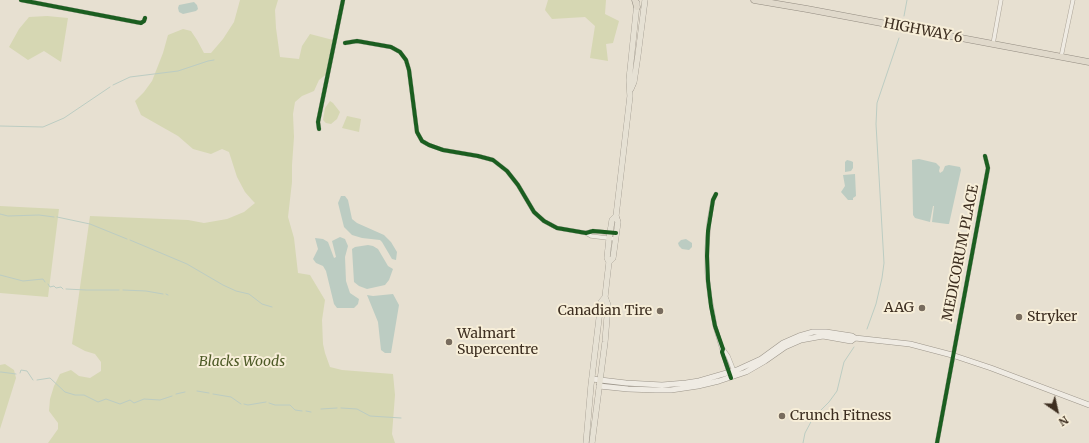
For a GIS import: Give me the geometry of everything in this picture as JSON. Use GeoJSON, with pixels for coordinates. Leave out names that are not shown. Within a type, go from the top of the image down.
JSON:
{"type":"FeatureCollection","features":[{"type":"Feature","properties":{"kind":"highway"},"geometry":{"type":"LineString","coordinates":[[636,0],[637,7]]}},
{"type":"Feature","properties":{"kind":"highway","name":"HIGHWAY 6"},"geometry":{"type":"LineString","coordinates":[[756,0],[1089,62]]}},
{"type":"Feature","properties":{"kind":"main road"},"geometry":{"type":"LineString","coordinates":[[630,92],[634,82],[645,0]]}},
{"type":"Feature","properties":{"kind":"main road"},"geometry":{"type":"LineString","coordinates":[[592,443],[605,342],[608,305],[605,297],[609,262],[613,258],[613,236],[618,222],[616,216],[630,92],[629,80],[637,7]]}},
{"type":"Feature","properties":{"kind":"main road"},"geometry":{"type":"LineString","coordinates":[[586,443],[601,302],[605,297]]}},
{"type":"Feature","properties":{"kind":"main road"},"geometry":{"type":"LineString","coordinates":[[592,382],[628,389],[670,390],[698,386],[732,374],[746,372],[803,337],[836,336],[851,341],[856,338],[910,344],[952,355],[1089,405]]}},
{"type":"Feature","properties":{"kind":"street"},"geometry":{"type":"LineString","coordinates":[[21,0],[141,23],[145,18]]}},
{"type":"Feature","properties":{"kind":"street"},"geometry":{"type":"LineString","coordinates":[[319,129],[318,122],[343,0]]}},
{"type":"Feature","properties":{"kind":"street"},"geometry":{"type":"LineString","coordinates":[[993,44],[1001,0]]}},
{"type":"Feature","properties":{"kind":"street"},"geometry":{"type":"LineString","coordinates":[[1061,57],[1073,0]]}},
{"type":"Feature","properties":{"kind":"street"},"geometry":{"type":"LineString","coordinates":[[345,43],[357,41],[391,47],[400,52],[406,60],[409,70],[417,132],[422,141],[443,150],[493,160],[507,171],[518,185],[534,212],[544,221],[557,228],[586,233],[591,236],[613,236]]}},
{"type":"Feature","properties":{"kind":"street","name":"MEDICORUM PLACE"},"geometry":{"type":"LineString","coordinates":[[937,443],[952,355],[988,168],[985,156]]}},
{"type":"Feature","properties":{"kind":"street"},"geometry":{"type":"LineString","coordinates":[[716,194],[713,200],[709,222],[707,264],[709,289],[717,330],[723,349],[728,356],[732,374]]}},
{"type":"Feature","properties":{"kind":"green space","name":"Blacks Woods"},"geometry":{"type":"Polygon","coordinates":[[[240,0],[278,0],[275,10],[280,57],[299,59],[302,46],[310,34],[333,40],[328,73],[319,80],[314,91],[302,96],[295,102],[293,114],[294,137],[292,182],[288,217],[294,238],[298,273],[310,275],[325,300],[322,320],[323,344],[330,367],[342,370],[393,374],[395,395],[392,434],[395,443],[48,443],[58,429],[58,423],[49,411],[50,399],[60,374],[71,370],[79,376],[90,378],[101,371],[101,362],[95,354],[85,351],[72,344],[90,216],[188,220],[204,223],[227,219],[244,212],[255,203],[245,192],[237,177],[229,152],[222,149],[211,154],[193,149],[178,136],[141,115],[135,101],[152,81],[168,35],[183,29],[191,31],[204,53],[211,53],[223,39],[234,22],[240,0]]]}},
{"type":"Feature","properties":{"kind":"green space"},"geometry":{"type":"Polygon","coordinates":[[[548,0],[606,0],[605,14],[619,21],[613,43],[606,44],[608,61],[590,58],[595,26],[585,17],[552,19],[545,10],[548,0]]]}},
{"type":"Feature","properties":{"kind":"green space"},"geometry":{"type":"Polygon","coordinates":[[[47,16],[68,18],[61,62],[44,51],[28,60],[9,47],[19,29],[29,17],[47,16]]]}},
{"type":"Feature","properties":{"kind":"green space"},"geometry":{"type":"Polygon","coordinates":[[[330,101],[340,112],[337,119],[331,124],[326,123],[323,120],[325,108],[330,101]]]}},
{"type":"Feature","properties":{"kind":"green space"},"geometry":{"type":"Polygon","coordinates":[[[347,116],[361,119],[359,132],[342,128],[347,116]]]}},
{"type":"Feature","properties":{"kind":"green space"},"geometry":{"type":"Polygon","coordinates":[[[0,206],[59,209],[48,297],[0,293],[0,206]]]}},
{"type":"Feature","properties":{"kind":"green space"},"geometry":{"type":"Polygon","coordinates":[[[5,364],[14,370],[16,378],[0,429],[0,365],[5,364]]]}},
{"type":"Feature","properties":{"kind":"shaded area"},"geometry":{"type":"Polygon","coordinates":[[[194,2],[198,9],[196,11],[183,14],[179,12],[179,5],[194,2]]]}},
{"type":"Feature","properties":{"kind":"shaded area"},"geometry":{"type":"Polygon","coordinates":[[[919,159],[936,163],[940,167],[940,173],[943,171],[945,166],[949,165],[960,167],[961,170],[949,224],[932,222],[934,206],[930,222],[915,218],[913,215],[912,160],[919,159]]]}},
{"type":"Feature","properties":{"kind":"shaded area"},"geometry":{"type":"Polygon","coordinates":[[[847,160],[853,162],[853,168],[851,171],[845,172],[845,162],[847,160]]]}},
{"type":"Feature","properties":{"kind":"shaded area"},"geometry":{"type":"Polygon","coordinates":[[[855,174],[856,196],[853,200],[848,200],[841,192],[845,186],[843,175],[855,174]]]}},
{"type":"Feature","properties":{"kind":"shaded area"},"geometry":{"type":"Polygon","coordinates":[[[341,196],[345,196],[348,200],[352,219],[357,223],[384,235],[391,242],[397,252],[396,260],[392,259],[380,240],[352,235],[344,227],[338,203],[341,196]]]}},
{"type":"Feature","properties":{"kind":"shaded area"},"geometry":{"type":"Polygon","coordinates":[[[340,237],[345,239],[348,246],[345,257],[346,281],[350,293],[359,299],[358,304],[354,308],[337,308],[334,304],[326,271],[323,266],[316,263],[313,259],[318,249],[315,238],[323,239],[328,242],[334,258],[336,257],[332,241],[340,237]]]}},
{"type":"Feature","properties":{"kind":"shaded area"},"geometry":{"type":"Polygon","coordinates":[[[686,239],[692,243],[692,247],[689,250],[682,249],[678,243],[681,240],[686,239]]]}},
{"type":"Feature","properties":{"kind":"shaded area"},"geometry":{"type":"Polygon","coordinates":[[[368,245],[378,249],[388,266],[393,269],[389,280],[385,285],[367,289],[354,282],[352,249],[355,247],[368,245]]]}},
{"type":"Feature","properties":{"kind":"shaded area"},"geometry":{"type":"Polygon","coordinates":[[[393,294],[399,305],[391,353],[385,353],[381,350],[378,322],[367,295],[373,296],[393,294]]]}},
{"type":"Feature","properties":{"kind":"waterway"},"geometry":{"type":"LineString","coordinates":[[904,16],[907,0]]}},
{"type":"Feature","properties":{"kind":"waterway"},"geometry":{"type":"LineString","coordinates":[[867,329],[876,304],[884,263],[876,124],[877,103],[899,38]]}},
{"type":"Feature","properties":{"kind":"waterway"},"geometry":{"type":"LineString","coordinates":[[113,85],[130,77],[178,71],[214,60]]}},
{"type":"Feature","properties":{"kind":"waterway"},"geometry":{"type":"LineString","coordinates":[[0,126],[43,127],[64,118],[110,87]]}},
{"type":"Feature","properties":{"kind":"waterway"},"geometry":{"type":"LineString","coordinates":[[0,214],[8,216],[39,215],[54,217]]}},
{"type":"Feature","properties":{"kind":"waterway"},"geometry":{"type":"LineString","coordinates":[[57,217],[90,224],[127,239]]}},
{"type":"Feature","properties":{"kind":"waterway"},"geometry":{"type":"LineString","coordinates":[[130,240],[187,264],[223,285],[236,291],[249,294],[262,304],[272,307]]}},
{"type":"Feature","properties":{"kind":"waterway"},"geometry":{"type":"LineString","coordinates":[[0,275],[23,281],[43,279],[45,282]]}},
{"type":"Feature","properties":{"kind":"waterway"},"geometry":{"type":"LineString","coordinates":[[48,284],[50,287],[61,287],[63,289]]}},
{"type":"Feature","properties":{"kind":"waterway"},"geometry":{"type":"LineString","coordinates":[[66,289],[119,290]]}},
{"type":"Feature","properties":{"kind":"waterway"},"geometry":{"type":"LineString","coordinates":[[123,290],[146,291],[163,294]]}},
{"type":"Feature","properties":{"kind":"waterway"},"geometry":{"type":"LineString","coordinates":[[803,443],[805,433],[813,418],[829,402],[837,391],[844,362],[854,347]]}},
{"type":"Feature","properties":{"kind":"waterway"},"geometry":{"type":"LineString","coordinates":[[20,373],[21,370],[27,371],[33,380]]}},
{"type":"Feature","properties":{"kind":"waterway"},"geometry":{"type":"LineString","coordinates":[[0,372],[16,374]]}},
{"type":"Feature","properties":{"kind":"waterway"},"geometry":{"type":"LineString","coordinates":[[37,380],[50,378],[65,392],[75,395],[84,395],[98,402],[106,399],[120,404],[130,400],[134,403],[144,399],[160,400],[172,396]]}},
{"type":"Feature","properties":{"kind":"waterway"},"geometry":{"type":"LineString","coordinates":[[197,391],[209,393]]}},
{"type":"Feature","properties":{"kind":"waterway"},"geometry":{"type":"LineString","coordinates":[[176,394],[185,392]]}},
{"type":"Feature","properties":{"kind":"waterway"},"geometry":{"type":"LineString","coordinates":[[213,394],[231,397],[241,404]]}},
{"type":"Feature","properties":{"kind":"waterway"},"geometry":{"type":"LineString","coordinates":[[244,404],[248,405],[266,402]]}},
{"type":"Feature","properties":{"kind":"waterway"},"geometry":{"type":"LineString","coordinates":[[269,403],[275,405],[290,405],[295,410],[302,411]]}},
{"type":"Feature","properties":{"kind":"waterway"},"geometry":{"type":"LineString","coordinates":[[321,409],[337,408]]}},
{"type":"Feature","properties":{"kind":"waterway"},"geometry":{"type":"LineString","coordinates":[[341,408],[357,409],[370,416],[401,418]]}},
{"type":"Feature","properties":{"kind":"waterway"},"geometry":{"type":"LineString","coordinates":[[306,411],[311,412]]}},
{"type":"Feature","properties":{"kind":"cycle path"},"geometry":{"type":"LineString","coordinates":[[21,0],[141,23],[145,18]]}},
{"type":"Feature","properties":{"kind":"cycle path"},"geometry":{"type":"LineString","coordinates":[[319,129],[318,122],[343,0]]}},
{"type":"Feature","properties":{"kind":"cycle path"},"geometry":{"type":"LineString","coordinates":[[345,43],[357,41],[391,47],[400,52],[406,60],[409,70],[417,132],[422,141],[443,150],[493,160],[507,171],[518,185],[534,212],[544,221],[557,228],[586,233],[593,231],[616,233]]}},
{"type":"Feature","properties":{"kind":"cycle path"},"geometry":{"type":"LineString","coordinates":[[937,443],[988,168],[985,156]]}},
{"type":"Feature","properties":{"kind":"cycle path"},"geometry":{"type":"LineString","coordinates":[[716,194],[713,200],[708,231],[708,281],[715,326],[731,378]]}},
{"type":"Feature","properties":{"kind":"place","name":"AAG"},"geometry":{"type":"Point","coordinates":[922,308]}},
{"type":"Feature","properties":{"kind":"place","name":"Canadian Tire"},"geometry":{"type":"Point","coordinates":[660,311]}},
{"type":"Feature","properties":{"kind":"place","name":"Stryker"},"geometry":{"type":"Point","coordinates":[1019,317]}},
{"type":"Feature","properties":{"kind":"place","name":"Walmart Supercentre"},"geometry":{"type":"Point","coordinates":[449,342]}},
{"type":"Feature","properties":{"kind":"place","name":"Crunch Fitness"},"geometry":{"type":"Point","coordinates":[782,416]}}]}
